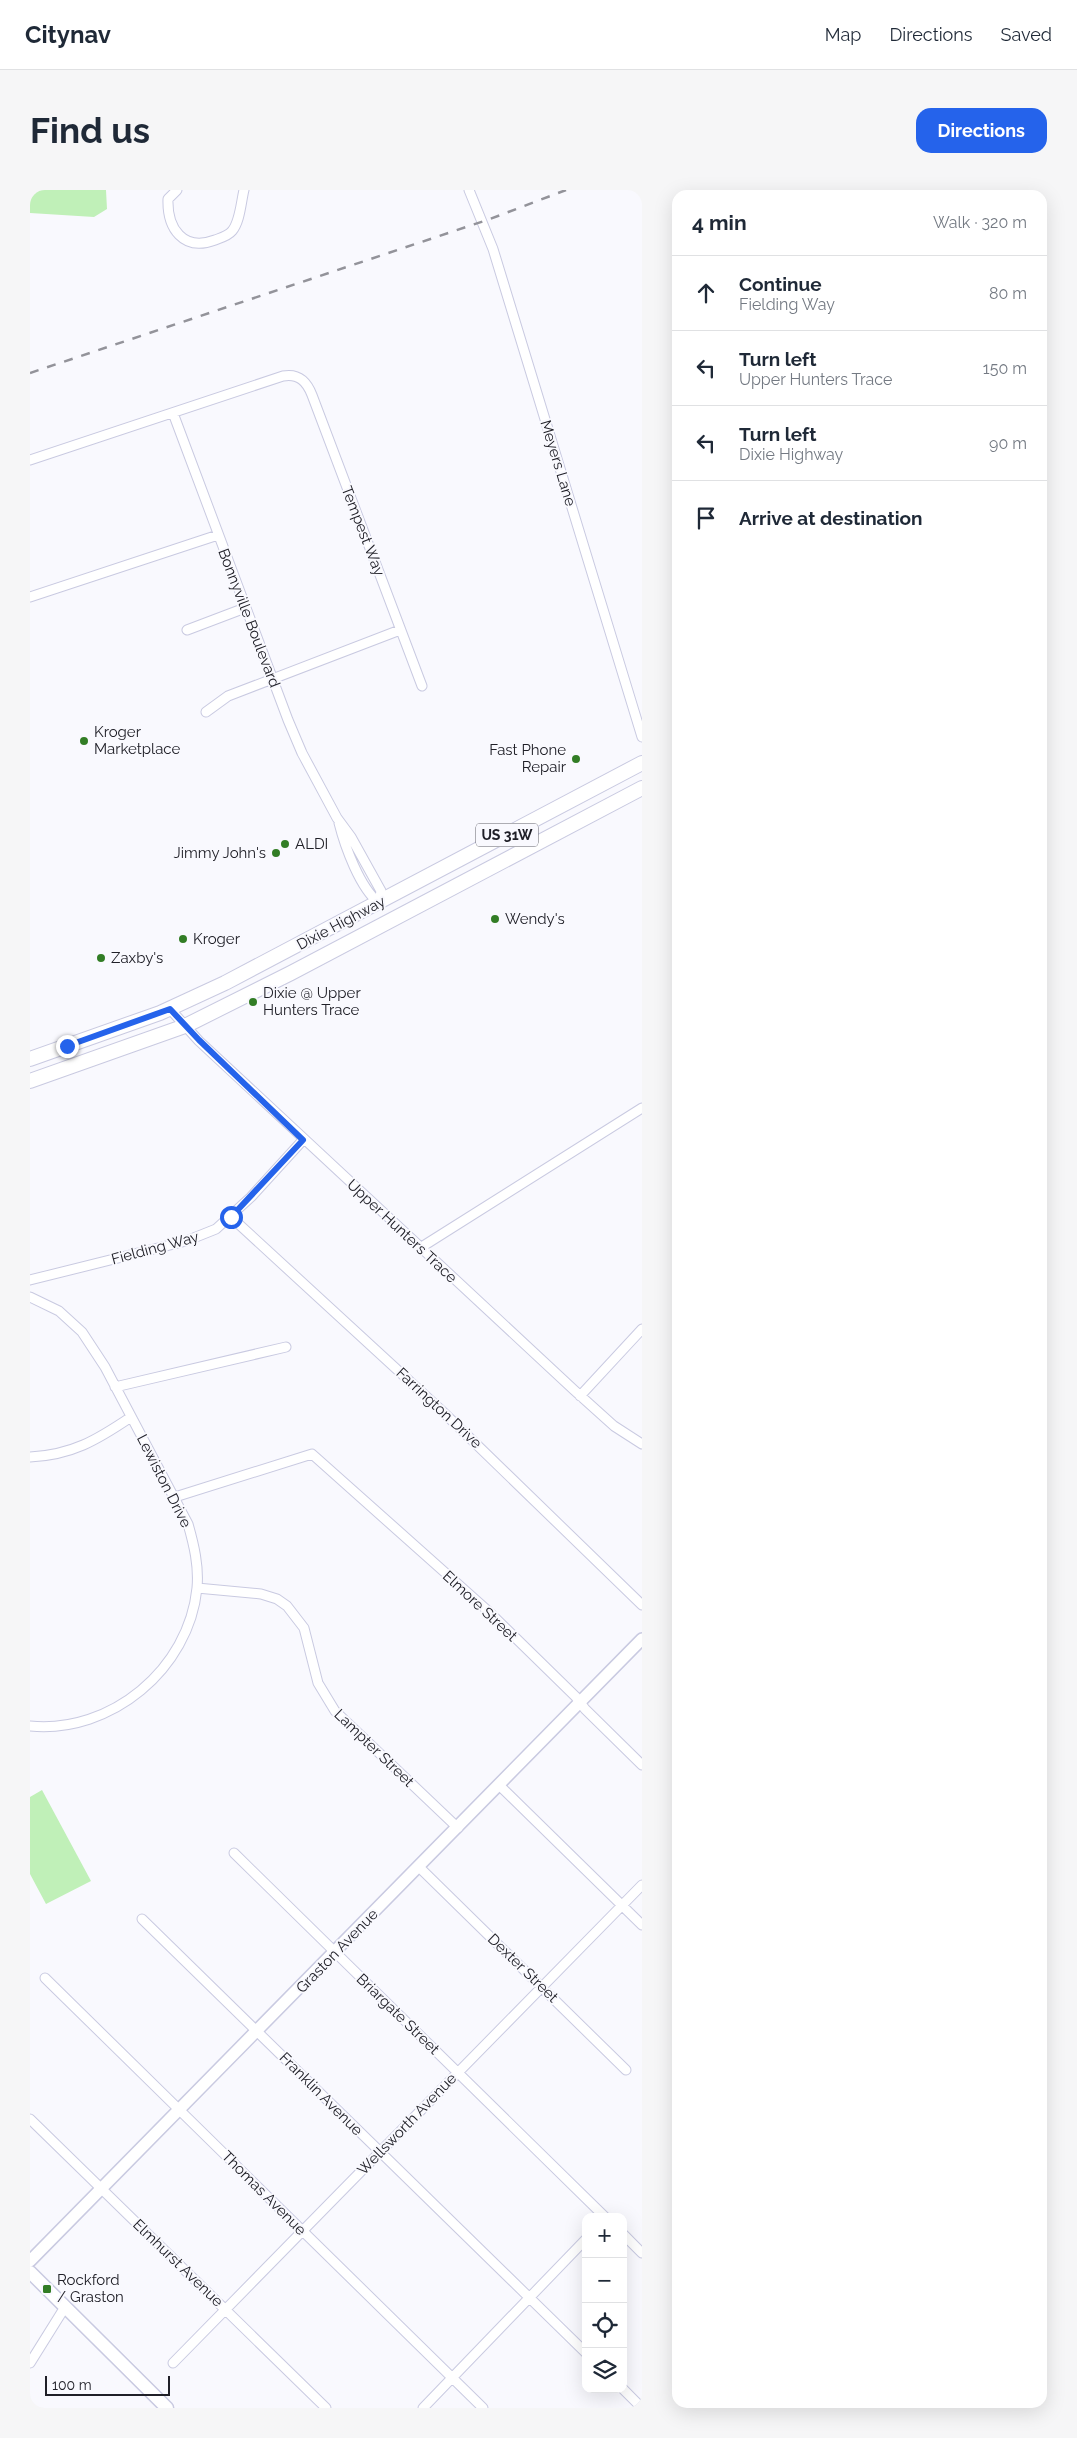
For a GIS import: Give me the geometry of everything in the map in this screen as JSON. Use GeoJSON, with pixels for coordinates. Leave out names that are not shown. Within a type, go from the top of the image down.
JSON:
{"type":"FeatureCollection","features":[{"type":"Feature","properties":{"kind":"main road","name":"Dixie Highway"},"geometry":{"type":"LineString","coordinates":[[30,1059],[170,1009],[225,983],[642,763]]}},
{"type":"Feature","properties":{"kind":"main road","name":"Dixie Highway"},"geometry":{"type":"LineString","coordinates":[[30,1081],[186,1026],[351,942],[642,788]]}},
{"type":"Feature","properties":{"kind":"main road"},"geometry":{"type":"LineString","coordinates":[[351,942],[377,922],[381,912],[379,903]]}},
{"type":"Feature","properties":{"kind":"main road"},"geometry":{"type":"LineString","coordinates":[[30,2272],[167,2408]]}},
{"type":"Feature","properties":{"kind":"street"},"geometry":{"type":"LineString","coordinates":[[177,190],[168,199],[168,213],[174,227],[184,240],[194,245],[205,244],[232,232],[236,225],[244,190]]}},
{"type":"Feature","properties":{"kind":"street","name":"Meyers Lane"},"geometry":{"type":"LineString","coordinates":[[469,190],[493,249],[642,737]]}},
{"type":"Feature","properties":{"kind":"street","name":"Tempest Way"},"geometry":{"type":"LineString","coordinates":[[173,413],[283,376],[291,375],[302,378],[308,385],[312,395],[422,686]]}},
{"type":"Feature","properties":{"kind":"street"},"geometry":{"type":"LineString","coordinates":[[30,460],[173,413]]}},
{"type":"Feature","properties":{"kind":"street","name":"Bonnyville Boulevard"},"geometry":{"type":"LineString","coordinates":[[173,413],[245,608],[302,753],[337,818],[344,842],[370,895],[379,903]]}},
{"type":"Feature","properties":{"kind":"street"},"geometry":{"type":"LineString","coordinates":[[30,597],[218,535]]}},
{"type":"Feature","properties":{"kind":"street"},"geometry":{"type":"LineString","coordinates":[[187,630],[245,608]]}},
{"type":"Feature","properties":{"kind":"street"},"geometry":{"type":"LineString","coordinates":[[206,712],[228,696],[400,630]]}},
{"type":"Feature","properties":{"kind":"street","name":"Upper Hunters Trace"},"geometry":{"type":"LineString","coordinates":[[170,1009],[303,1140],[580,1396],[614,1426],[642,1444]]}},
{"type":"Feature","properties":{"kind":"street"},"geometry":{"type":"LineString","coordinates":[[420,1248],[642,1108]]}},
{"type":"Feature","properties":{"kind":"street","name":"Fielding Way"},"geometry":{"type":"LineString","coordinates":[[30,1280],[199,1237],[221,1227],[303,1140]]}},
{"type":"Feature","properties":{"kind":"street","name":"Farrington Drive"},"geometry":{"type":"LineString","coordinates":[[231,1217],[441,1410],[642,1605]]}},
{"type":"Feature","properties":{"kind":"street","name":"Lewiston Drive"},"geometry":{"type":"LineString","coordinates":[[30,1297],[59,1311],[78,1327],[95,1351],[116,1387],[188,1524],[194,1543],[197,1588],[190,1620],[180,1645],[166,1664],[141,1690],[105,1714],[82,1722],[52,1727],[30,1726]]}},
{"type":"Feature","properties":{"kind":"street"},"geometry":{"type":"LineString","coordinates":[[580,1396],[642,1329]]}},
{"type":"Feature","properties":{"kind":"street"},"geometry":{"type":"LineString","coordinates":[[116,1387],[286,1346]]}},
{"type":"Feature","properties":{"kind":"street"},"geometry":{"type":"LineString","coordinates":[[30,1457],[58,1455],[75,1450],[101,1437],[131,1417]]}},
{"type":"Feature","properties":{"kind":"street","name":"Elmore Street"},"geometry":{"type":"LineString","coordinates":[[175,1497],[312,1454],[486,1610],[642,1765]]}},
{"type":"Feature","properties":{"kind":"street","name":"Lampter Street"},"geometry":{"type":"LineString","coordinates":[[197,1588],[261,1594],[277,1599],[288,1606],[304,1628],[318,1683],[335,1711],[458,1828]]}},
{"type":"Feature","properties":{"kind":"street","name":"Graston Avenue"},"geometry":{"type":"LineString","coordinates":[[30,2261],[642,1640]]}},
{"type":"Feature","properties":{"kind":"street"},"geometry":{"type":"LineString","coordinates":[[499,1785],[642,1925]]}},
{"type":"Feature","properties":{"kind":"street","name":"Briargate Street"},"geometry":{"type":"LineString","coordinates":[[234,1854],[601,2213]]}},
{"type":"Feature","properties":{"kind":"street","name":"Dexter Street"},"geometry":{"type":"LineString","coordinates":[[419,1867],[626,2070]]}},
{"type":"Feature","properties":{"kind":"street","name":"Wellsworth Avenue"},"geometry":{"type":"LineString","coordinates":[[173,2364],[379,2151],[642,1885]]}},
{"type":"Feature","properties":{"kind":"street","name":"Franklin Avenue"},"geometry":{"type":"LineString","coordinates":[[142,1919],[582,2349]]}},
{"type":"Feature","properties":{"kind":"street","name":"Thomas Avenue"},"geometry":{"type":"LineString","coordinates":[[45,1978],[483,2408]]}},
{"type":"Feature","properties":{"kind":"street","name":"Elmhurst Avenue"},"geometry":{"type":"LineString","coordinates":[[30,2118],[326,2408]]}},
{"type":"Feature","properties":{"kind":"street"},"geometry":{"type":"LineString","coordinates":[[627,2238],[642,2253]]}},
{"type":"Feature","properties":{"kind":"street"},"geometry":{"type":"LineString","coordinates":[[423,2408],[582,2243]]}},
{"type":"Feature","properties":{"kind":"street"},"geometry":{"type":"LineString","coordinates":[[30,2363],[64,2307]]}},
{"type":"Feature","properties":{"kind":"street"},"geometry":{"type":"LineString","coordinates":[[626,2393],[642,2408]]}},
{"type":"Feature","properties":{"kind":"green space"},"geometry":{"type":"Polygon","coordinates":[[[30,190],[106,190],[107,209],[94,217],[30,213],[30,190]]]}},
{"type":"Feature","properties":{"kind":"green space"},"geometry":{"type":"Polygon","coordinates":[[[42,1790],[91,1881],[46,1904],[30,1874],[30,1797],[42,1790]]]}},
{"type":"Feature","properties":{"kind":"railway"},"geometry":{"type":"LineString","coordinates":[[30,373],[490,219],[566,190]]}},
{"type":"Feature","properties":{"kind":"place","name":"Kroger Marketplace"},"geometry":{"type":"Point","coordinates":[84,741]}},
{"type":"Feature","properties":{"kind":"place","name":"Fast Phone Repair"},"geometry":{"type":"Point","coordinates":[576,759]}},
{"type":"Feature","properties":{"kind":"place","name":"ALDI"},"geometry":{"type":"Point","coordinates":[285,844]}},
{"type":"Feature","properties":{"kind":"place","name":"Jimmy John's"},"geometry":{"type":"Point","coordinates":[276,853]}},
{"type":"Feature","properties":{"kind":"place","name":"Wendy's"},"geometry":{"type":"Point","coordinates":[495,919]}},
{"type":"Feature","properties":{"kind":"place","name":"Kroger"},"geometry":{"type":"Point","coordinates":[183,939]}},
{"type":"Feature","properties":{"kind":"place","name":"Zaxby's"},"geometry":{"type":"Point","coordinates":[101,958]}},
{"type":"Feature","properties":{"kind":"place","name":"Dixie @ Upper Hunters Trace"},"geometry":{"type":"Point","coordinates":[253,1002]}},
{"type":"Feature","properties":{"kind":"place","name":"Rockford / Graston"},"geometry":{"type":"Point","coordinates":[47,2289]}},
{"type":"Feature","properties":{"kind":"route"},"geometry":{"type":"LineString","coordinates":[[67,1046],[170,1009],[199,1040],[303,1140],[231,1217]]}}]}
